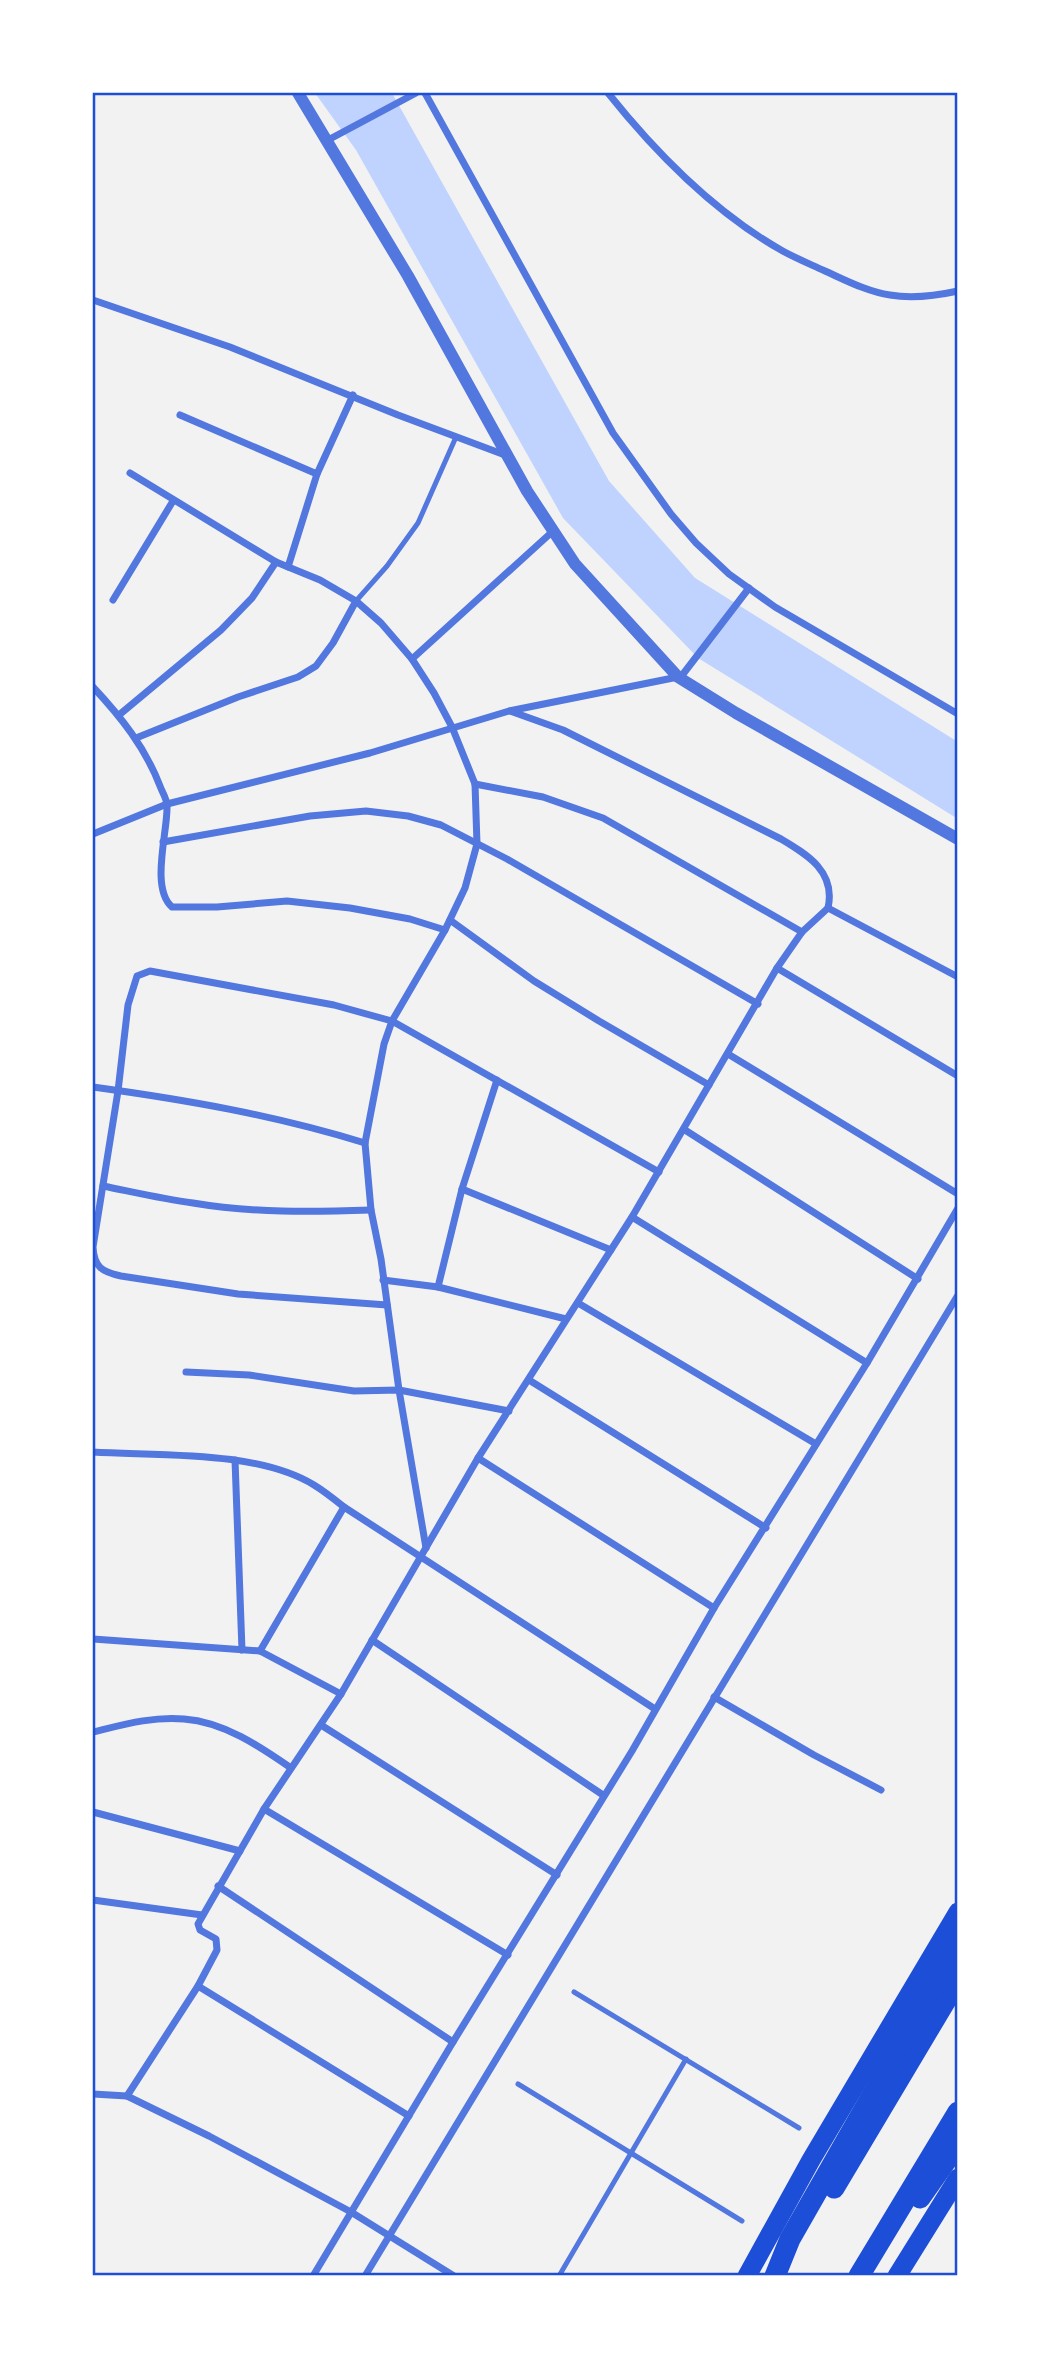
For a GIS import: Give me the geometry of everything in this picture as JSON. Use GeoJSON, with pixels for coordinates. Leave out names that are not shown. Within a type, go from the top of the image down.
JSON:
{"type":"FeatureCollection","features":[{"type":"Feature","properties":{"kind":"highway"},"geometry":{"type":"LineString","coordinates":[[747,2276],[811,2160],[958,1912]]}},
{"type":"Feature","properties":{"kind":"highway"},"geometry":{"type":"LineString","coordinates":[[775,2276],[790,2239],[958,1945]]}},
{"type":"Feature","properties":{"kind":"highway"},"geometry":{"type":"LineString","coordinates":[[782,2276],[958,1980]]}},
{"type":"Feature","properties":{"kind":"highway"},"geometry":{"type":"LineString","coordinates":[[859,2276],[958,2112]]}},
{"type":"Feature","properties":{"kind":"highway"},"geometry":{"type":"LineString","coordinates":[[880,2241],[928,2190],[958,2144]]}},
{"type":"Feature","properties":{"kind":"highway"},"geometry":{"type":"LineString","coordinates":[[897,2276],[958,2178]]}},
{"type":"Feature","properties":{"kind":"street"},"geometry":{"type":"LineString","coordinates":[[298,93],[413,285],[507,456],[552,532],[575,564],[679,678],[958,839]]}},
{"type":"Feature","properties":{"kind":"street"},"geometry":{"type":"LineString","coordinates":[[327,140],[416,93]]}},
{"type":"Feature","properties":{"kind":"street"},"geometry":{"type":"LineString","coordinates":[[425,93],[613,433],[660,501],[696,543],[729,574],[775,607],[958,714]]}},
{"type":"Feature","properties":{"kind":"street"},"geometry":{"type":"LineString","coordinates":[[608,93],[678,170],[726,213],[781,250],[843,279],[887,295],[914,298],[958,291]]}},
{"type":"Feature","properties":{"kind":"street"},"geometry":{"type":"LineString","coordinates":[[93,300],[230,347],[507,456]]}},
{"type":"Feature","properties":{"kind":"street"},"geometry":{"type":"LineString","coordinates":[[288,567],[317,474],[353,395]]}},
{"type":"Feature","properties":{"kind":"street"},"geometry":{"type":"LineString","coordinates":[[180,415],[317,474]]}},
{"type":"Feature","properties":{"kind":"street"},"geometry":{"type":"LineString","coordinates":[[130,473],[276,562],[320,580],[356,601],[381,623],[412,659],[452,727],[475,785],[477,844],[465,888],[445,930],[392,1021],[384,1044],[365,1143],[371,1210],[426,1548]]}},
{"type":"Feature","properties":{"kind":"street"},"geometry":{"type":"LineString","coordinates":[[113,600],[173,501]]}},
{"type":"Feature","properties":{"kind":"street"},"geometry":{"type":"LineString","coordinates":[[412,659],[552,532]]}},
{"type":"Feature","properties":{"kind":"street"},"geometry":{"type":"LineString","coordinates":[[119,715],[221,631],[252,598],[276,562]]}},
{"type":"Feature","properties":{"kind":"street"},"geometry":{"type":"LineString","coordinates":[[93,834],[167,804],[370,753],[509,711],[679,678],[749,589]]}},
{"type":"Feature","properties":{"kind":"street"},"geometry":{"type":"LineString","coordinates":[[135,738],[238,697],[298,677],[316,666],[334,643],[356,601]]}},
{"type":"Feature","properties":{"kind":"street"},"geometry":{"type":"LineString","coordinates":[[93,687],[119,715],[135,738],[151,764],[167,804],[163,842],[163,885],[167,903],[172,906],[217,907],[287,901],[350,908],[445,930]]}},
{"type":"Feature","properties":{"kind":"street"},"geometry":{"type":"LineString","coordinates":[[127,2096],[198,1986],[218,1945],[215,1939],[200,1930],[198,1924],[218,1886],[264,1809],[341,1694],[478,1458],[685,1130],[777,968],[802,932],[828,908],[829,887],[823,871],[809,855],[781,838],[563,730],[509,711]]}},
{"type":"Feature","properties":{"kind":"street"},"geometry":{"type":"LineString","coordinates":[[475,785],[543,797],[603,818],[802,932]]}},
{"type":"Feature","properties":{"kind":"street"},"geometry":{"type":"LineString","coordinates":[[163,842],[310,816],[366,811],[408,816],[430,822],[518,865],[758,1004]]}},
{"type":"Feature","properties":{"kind":"street"},"geometry":{"type":"LineString","coordinates":[[828,908],[958,977]]}},
{"type":"Feature","properties":{"kind":"street"},"geometry":{"type":"LineString","coordinates":[[450,920],[534,981],[709,1084]]}},
{"type":"Feature","properties":{"kind":"street"},"geometry":{"type":"LineString","coordinates":[[777,968],[958,1076]]}},
{"type":"Feature","properties":{"kind":"street"},"geometry":{"type":"LineString","coordinates":[[387,1305],[239,1294],[121,1276],[107,1273],[98,1267],[93,1247],[118,1090],[128,1005],[136,976],[150,971],[334,1005],[392,1021],[659,1172]]}},
{"type":"Feature","properties":{"kind":"street"},"geometry":{"type":"LineString","coordinates":[[728,1054],[958,1194]]}},
{"type":"Feature","properties":{"kind":"street"},"geometry":{"type":"LineString","coordinates":[[438,1287],[463,1189],[497,1080]]}},
{"type":"Feature","properties":{"kind":"street"},"geometry":{"type":"LineString","coordinates":[[93,1087],[237,1109],[365,1143]]}},
{"type":"Feature","properties":{"kind":"street"},"geometry":{"type":"LineString","coordinates":[[685,1130],[918,1279]]}},
{"type":"Feature","properties":{"kind":"street"},"geometry":{"type":"LineString","coordinates":[[103,1186],[240,1209],[323,1212],[371,1210]]}},
{"type":"Feature","properties":{"kind":"street"},"geometry":{"type":"LineString","coordinates":[[463,1189],[611,1250]]}},
{"type":"Feature","properties":{"kind":"street"},"geometry":{"type":"LineString","coordinates":[[313,2276],[632,1751],[714,1608],[918,1279],[958,1208]]}},
{"type":"Feature","properties":{"kind":"street"},"geometry":{"type":"LineString","coordinates":[[632,1217],[867,1363]]}},
{"type":"Feature","properties":{"kind":"street"},"geometry":{"type":"LineString","coordinates":[[383,1280],[438,1287],[566,1319]]}},
{"type":"Feature","properties":{"kind":"street"},"geometry":{"type":"LineString","coordinates":[[365,2276],[958,1294]]}},
{"type":"Feature","properties":{"kind":"street"},"geometry":{"type":"LineString","coordinates":[[578,1303],[816,1444]]}},
{"type":"Feature","properties":{"kind":"street"},"geometry":{"type":"LineString","coordinates":[[186,1373],[249,1375],[354,1391],[399,1390],[509,1411]]}},
{"type":"Feature","properties":{"kind":"street"},"geometry":{"type":"LineString","coordinates":[[529,1380],[766,1528]]}},
{"type":"Feature","properties":{"kind":"street"},"geometry":{"type":"LineString","coordinates":[[93,1452],[235,1460],[269,1467],[312,1483],[344,1507],[654,1709]]}},
{"type":"Feature","properties":{"kind":"street"},"geometry":{"type":"LineString","coordinates":[[478,1458],[714,1608]]}},
{"type":"Feature","properties":{"kind":"street"},"geometry":{"type":"LineString","coordinates":[[235,1460],[242,1650]]}},
{"type":"Feature","properties":{"kind":"street"},"geometry":{"type":"LineString","coordinates":[[260,1651],[344,1507]]}},
{"type":"Feature","properties":{"kind":"street"},"geometry":{"type":"LineString","coordinates":[[93,1639],[260,1651],[341,1694]]}},
{"type":"Feature","properties":{"kind":"street"},"geometry":{"type":"LineString","coordinates":[[372,1640],[603,1795]]}},
{"type":"Feature","properties":{"kind":"street"},"geometry":{"type":"LineString","coordinates":[[715,1697],[814,1755],[881,1790]]}},
{"type":"Feature","properties":{"kind":"street"},"geometry":{"type":"LineString","coordinates":[[93,1732],[148,1720],[185,1719],[255,1742],[291,1768]]}},
{"type":"Feature","properties":{"kind":"street"},"geometry":{"type":"LineString","coordinates":[[321,1725],[557,1875]]}},
{"type":"Feature","properties":{"kind":"street"},"geometry":{"type":"LineString","coordinates":[[264,1809],[508,1955]]}},
{"type":"Feature","properties":{"kind":"street"},"geometry":{"type":"LineString","coordinates":[[93,1812],[240,1851]]}},
{"type":"Feature","properties":{"kind":"street"},"geometry":{"type":"LineString","coordinates":[[218,1886],[453,2042]]}},
{"type":"Feature","properties":{"kind":"street"},"geometry":{"type":"LineString","coordinates":[[93,1900],[202,1915]]}},
{"type":"Feature","properties":{"kind":"street"},"geometry":{"type":"LineString","coordinates":[[198,1986],[409,2116]]}},
{"type":"Feature","properties":{"kind":"street"},"geometry":{"type":"LineString","coordinates":[[93,2094],[127,2096],[209,2136],[351,2212],[454,2276]]}},
{"type":"Feature","properties":{"kind":"lane"},"geometry":{"type":"LineString","coordinates":[[356,601],[387,566],[418,523],[456,437]]}},
{"type":"Feature","properties":{"kind":"lane"},"geometry":{"type":"LineString","coordinates":[[575,1992],[799,2128]]}},
{"type":"Feature","properties":{"kind":"lane"},"geometry":{"type":"LineString","coordinates":[[559,2276],[686,2060]]}},
{"type":"Feature","properties":{"kind":"lane"},"geometry":{"type":"LineString","coordinates":[[518,2084],[742,2221]]}},
{"type":"Feature","properties":{"kind":"water"},"geometry":{"type":"Polygon","coordinates":[[[315,93],[392,93],[609,481],[695,578],[958,742],[958,819],[698,658],[563,518],[356,150],[315,93]]]}}]}
